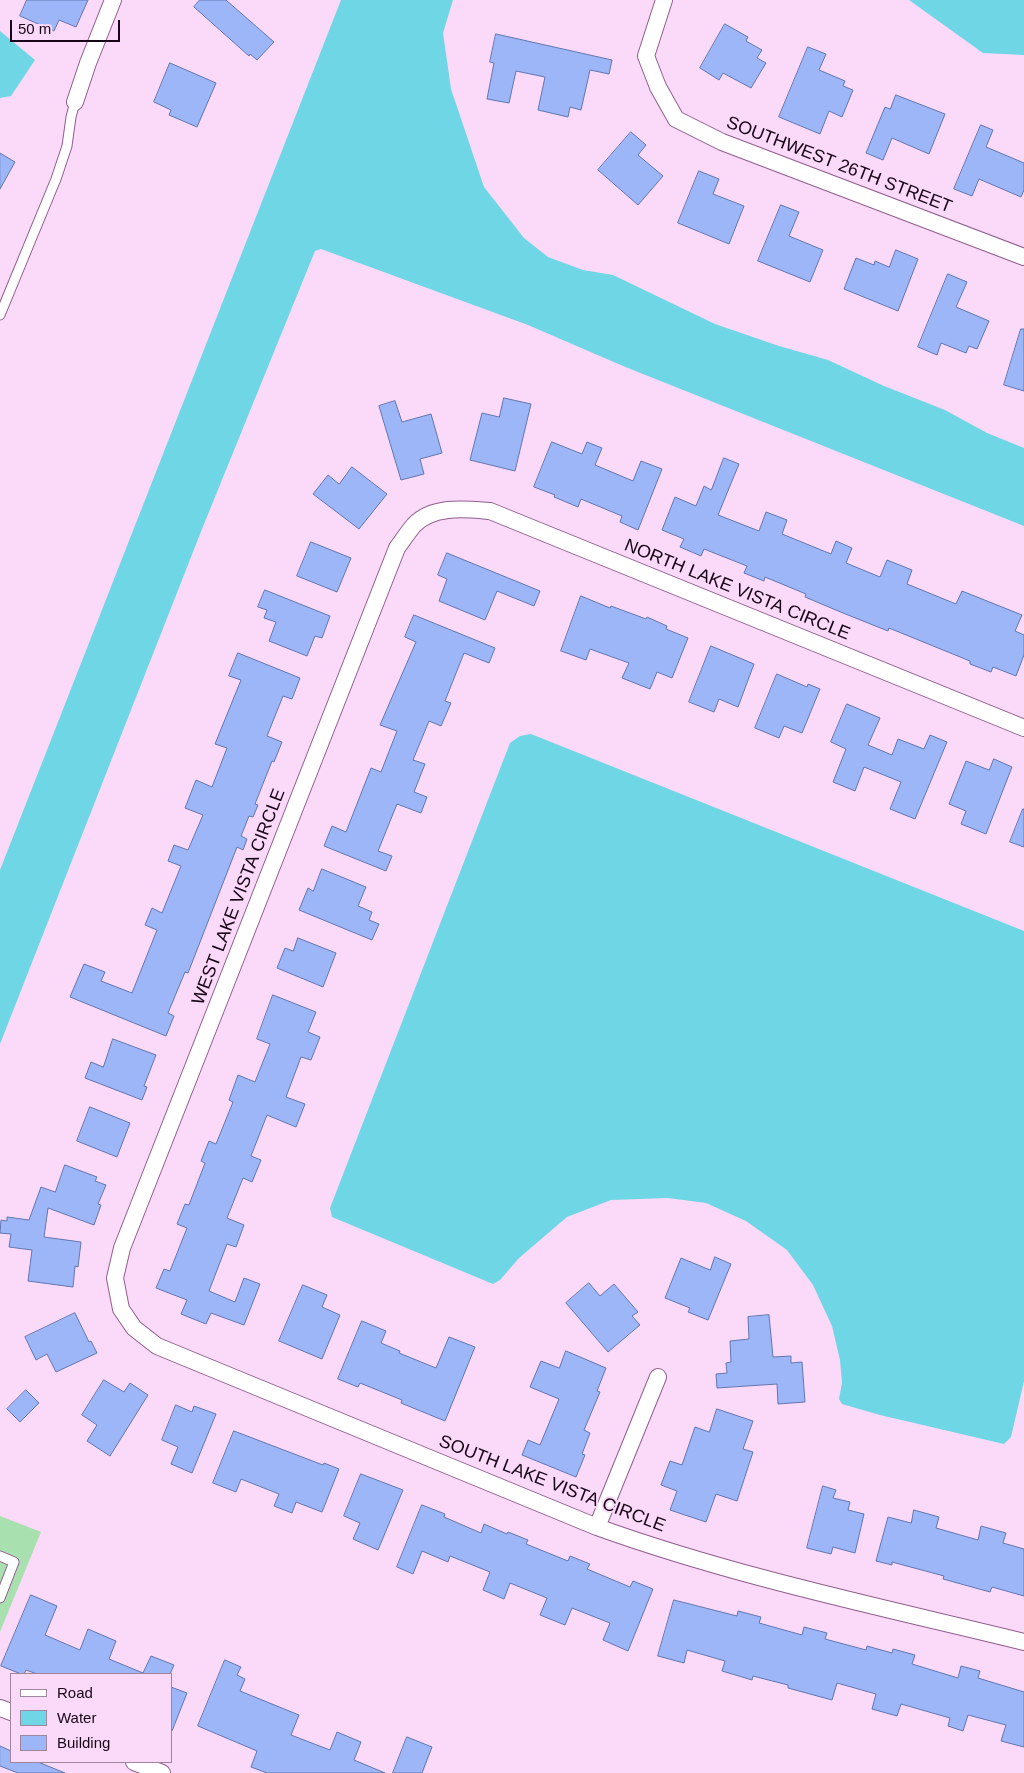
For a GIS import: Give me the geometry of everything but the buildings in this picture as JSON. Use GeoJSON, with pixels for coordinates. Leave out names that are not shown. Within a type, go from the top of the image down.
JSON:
{"type":"FeatureCollection","features":[{"type":"Feature","properties":{"kind":"street"},"geometry":{"type":"LineString","coordinates":[[75,102],[113,0]]}},
{"type":"Feature","properties":{"kind":"street","name":"SOUTHWEST 26TH STREET"},"geometry":{"type":"LineString","coordinates":[[664,0],[646,56],[658,87],[676,119],[722,142],[1024,257]]}},
{"type":"Feature","properties":{"kind":"street","name":"NORTH LAKE VISTA CIRCLE"},"geometry":{"type":"LineString","coordinates":[[431,514],[455,508],[490,511],[1024,728]]}},
{"type":"Feature","properties":{"kind":"street","name":"WEST LAKE VISTA CIRCLE"},"geometry":{"type":"LineString","coordinates":[[121,1309],[115,1278],[122,1248],[397,548],[415,524],[431,514]]}},
{"type":"Feature","properties":{"kind":"street","name":"SOUTH LAKE VISTA CIRCLE"},"geometry":{"type":"LineString","coordinates":[[121,1309],[134,1328],[157,1346],[597,1527],[648,1546],[795,1586],[1024,1642]]}},
{"type":"Feature","properties":{"kind":"street"},"geometry":{"type":"LineString","coordinates":[[597,1527],[658,1377]]}},
{"type":"Feature","properties":{"kind":"street"},"geometry":{"type":"LineString","coordinates":[[137,1763],[162,1773]]}},
{"type":"Feature","properties":{"kind":"lane"},"geometry":{"type":"LineString","coordinates":[[0,315],[56,179],[67,146],[75,102]]}},
{"type":"Feature","properties":{"kind":"lane"},"geometry":{"type":"LineString","coordinates":[[0,1556],[14,1562],[0,1598]]}},
{"type":"Feature","properties":{"kind":"green space"},"geometry":{"type":"Polygon","coordinates":[[[0,1516],[41,1532],[0,1632],[0,1516]]]}},
{"type":"Feature","properties":{"kind":"water"},"geometry":{"type":"Polygon","coordinates":[[[341,0],[453,0],[443,33],[451,89],[484,187],[524,238],[548,257],[583,270],[613,275],[715,324],[779,346],[828,360],[884,386],[945,410],[987,433],[1024,448],[1024,526],[623,366],[528,325],[321,249],[315,251],[202,529],[0,1044],[0,870],[341,0]]]}},
{"type":"Feature","properties":{"kind":"water"},"geometry":{"type":"Polygon","coordinates":[[[909,0],[1024,0],[1024,55],[983,53],[909,0]]]}},
{"type":"Feature","properties":{"kind":"water"},"geometry":{"type":"Polygon","coordinates":[[[0,31],[35,60],[11,96],[0,98],[0,31]]]}},
{"type":"Feature","properties":{"kind":"water"},"geometry":{"type":"Polygon","coordinates":[[[531,734],[1024,931],[1024,1381],[1011,1437],[1004,1444],[880,1415],[842,1404],[839,1399],[842,1383],[840,1360],[832,1326],[813,1285],[787,1250],[746,1221],[706,1203],[668,1198],[611,1200],[567,1217],[519,1258],[500,1280],[493,1284],[332,1217],[330,1208],[510,743],[520,736],[531,734]]]}}]}
